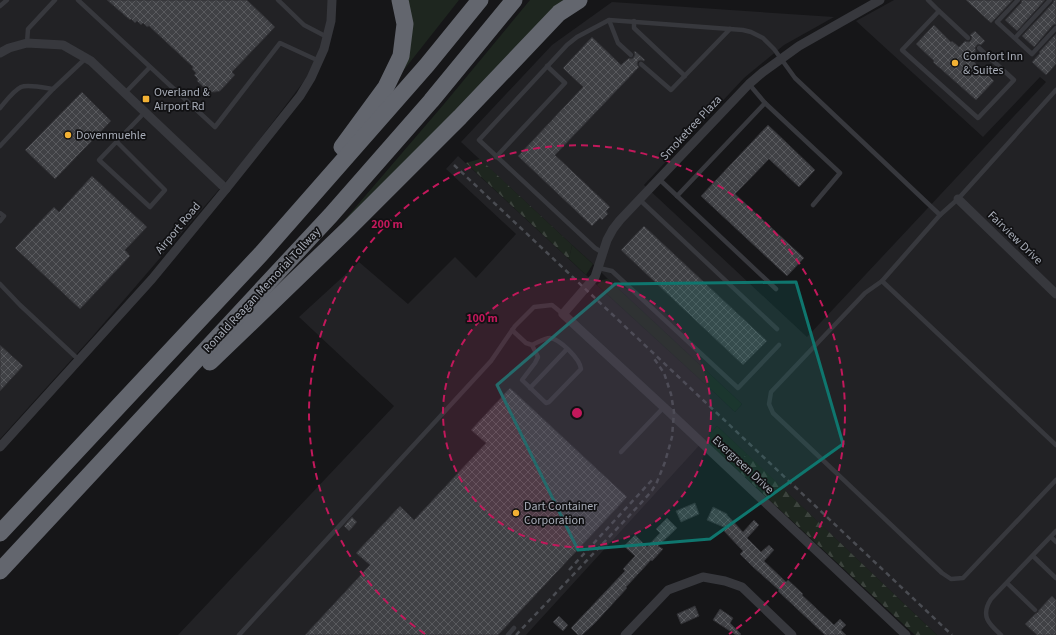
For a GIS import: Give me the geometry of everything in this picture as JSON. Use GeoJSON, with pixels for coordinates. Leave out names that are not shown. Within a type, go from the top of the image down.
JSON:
{"type":"FeatureCollection","features":[{"type":"Feature","properties":{"kind":"highway"},"geometry":{"type":"LineString","coordinates":[[298,212],[386,87],[392,75],[401,56],[405,24],[400,0]]}},
{"type":"Feature","properties":{"kind":"highway"},"geometry":{"type":"LineString","coordinates":[[0,533],[250,266],[427,65],[480,0]]}},
{"type":"Feature","properties":{"kind":"highway","name":"Ronald Reagan Memorial Tollway"},"geometry":{"type":"LineString","coordinates":[[0,571],[331,215],[430,101],[514,0]]}},
{"type":"Feature","properties":{"kind":"highway"},"geometry":{"type":"LineString","coordinates":[[167,392],[209,363],[349,228],[460,117],[559,13],[579,0]]}},
{"type":"Feature","properties":{"kind":"street","name":"Airport Road"},"geometry":{"type":"LineString","coordinates":[[0,447],[152,279],[300,96],[311,78],[324,49],[331,21],[332,0]]}},
{"type":"Feature","properties":{"kind":"street","name":"Smoketree Plaza"},"geometry":{"type":"LineString","coordinates":[[563,314],[595,277],[607,240],[620,220],[749,84],[799,46],[880,0]]}},
{"type":"Feature","properties":{"kind":"street"},"geometry":{"type":"LineString","coordinates":[[0,53],[9,48],[27,42],[63,45],[91,61],[226,189]]}},
{"type":"Feature","properties":{"kind":"street","name":"Fairview Drive"},"geometry":{"type":"LineString","coordinates":[[958,199],[1056,294]]}},
{"type":"Feature","properties":{"kind":"street","name":"Evergreen Drive"},"geometry":{"type":"LineString","coordinates":[[563,314],[906,635]]}},
{"type":"Feature","properties":{"kind":"street"},"geometry":{"type":"LineString","coordinates":[[626,635],[668,590],[703,577],[725,581],[742,587],[792,635]]}},
{"type":"Feature","properties":{"kind":"lane"},"geometry":{"type":"LineString","coordinates":[[0,6],[6,0]]}},
{"type":"Feature","properties":{"kind":"lane"},"geometry":{"type":"LineString","coordinates":[[27,42],[28,29],[55,0]]}},
{"type":"Feature","properties":{"kind":"lane"},"geometry":{"type":"LineString","coordinates":[[78,0],[215,127],[280,43],[319,61]]}},
{"type":"Feature","properties":{"kind":"lane"},"geometry":{"type":"LineString","coordinates":[[278,0],[304,26],[327,37]]}},
{"type":"Feature","properties":{"kind":"lane"},"geometry":{"type":"LineString","coordinates":[[928,0],[968,38]]}},
{"type":"Feature","properties":{"kind":"lane"},"geometry":{"type":"LineString","coordinates":[[1018,0],[998,22],[1032,54],[1056,28]]}},
{"type":"Feature","properties":{"kind":"lane"},"geometry":{"type":"LineString","coordinates":[[1015,38],[1050,0]]}},
{"type":"Feature","properties":{"kind":"lane"},"geometry":{"type":"LineString","coordinates":[[938,11],[902,50],[978,118],[1014,80],[979,48]]}},
{"type":"Feature","properties":{"kind":"lane"},"geometry":{"type":"LineString","coordinates":[[603,253],[594,248],[479,140],[547,66],[577,36],[609,20],[743,30],[763,38],[774,49],[795,78],[940,215]]}},
{"type":"Feature","properties":{"kind":"lane"},"geometry":{"type":"LineString","coordinates":[[609,20],[618,43],[632,55]]}},
{"type":"Feature","properties":{"kind":"lane"},"geometry":{"type":"LineString","coordinates":[[634,21],[634,28],[685,76]]}},
{"type":"Feature","properties":{"kind":"lane"},"geometry":{"type":"LineString","coordinates":[[641,64],[671,90],[730,29]]}},
{"type":"Feature","properties":{"kind":"lane"},"geometry":{"type":"LineString","coordinates":[[0,146],[53,89],[86,58]]}},
{"type":"Feature","properties":{"kind":"lane"},"geometry":{"type":"LineString","coordinates":[[496,157],[565,83],[547,66]]}},
{"type":"Feature","properties":{"kind":"lane"},"geometry":{"type":"LineString","coordinates":[[125,93],[150,67]]}},
{"type":"Feature","properties":{"kind":"lane"},"geometry":{"type":"LineString","coordinates":[[749,84],[765,103],[840,173],[813,205]]}},
{"type":"Feature","properties":{"kind":"lane"},"geometry":{"type":"LineString","coordinates":[[0,108],[22,87],[40,86],[53,89]]}},
{"type":"Feature","properties":{"kind":"lane"},"geometry":{"type":"LineString","coordinates":[[1056,90],[958,199],[940,215],[882,281],[864,293],[771,392],[768,404],[773,413],[942,573],[951,579],[963,578],[1056,480]]}},
{"type":"Feature","properties":{"kind":"lane"},"geometry":{"type":"LineString","coordinates":[[678,196],[765,103]]}},
{"type":"Feature","properties":{"kind":"lane"},"geometry":{"type":"LineString","coordinates":[[117,142],[166,190],[150,208],[99,160],[146,112]]}},
{"type":"Feature","properties":{"kind":"lane"},"geometry":{"type":"LineString","coordinates":[[659,179],[776,289]]}},
{"type":"Feature","properties":{"kind":"lane"},"geometry":{"type":"LineString","coordinates":[[640,200],[777,329]]}},
{"type":"Feature","properties":{"kind":"lane"},"geometry":{"type":"LineString","coordinates":[[0,213],[4,216],[0,220]]}},
{"type":"Feature","properties":{"kind":"lane"},"geometry":{"type":"LineString","coordinates":[[599,268],[612,271],[738,388],[779,345]]}},
{"type":"Feature","properties":{"kind":"lane"},"geometry":{"type":"LineString","coordinates":[[882,281],[1056,445]]}},
{"type":"Feature","properties":{"kind":"lane"},"geometry":{"type":"LineString","coordinates":[[0,284],[20,305],[79,360]]}},
{"type":"Feature","properties":{"kind":"lane"},"geometry":{"type":"LineString","coordinates":[[239,635],[491,361],[515,326],[534,307],[552,305],[563,314]]}},
{"type":"Feature","properties":{"kind":"lane"},"geometry":{"type":"LineString","coordinates":[[512,330],[526,343],[532,345],[545,339],[552,338],[563,345],[581,364],[582,369],[549,402],[546,403],[522,380],[538,357],[532,345]]}},
{"type":"Feature","properties":{"kind":"lane"},"geometry":{"type":"LineString","coordinates":[[530,388],[567,349]]}},
{"type":"Feature","properties":{"kind":"lane"},"geometry":{"type":"LineString","coordinates":[[621,452],[664,407]]}},
{"type":"Feature","properties":{"kind":"lane"},"geometry":{"type":"LineString","coordinates":[[1001,635],[989,624],[987,619],[987,605],[1056,531]]}},
{"type":"Feature","properties":{"kind":"lane"},"geometry":{"type":"LineString","coordinates":[[1051,536],[1056,542]]}},
{"type":"Feature","properties":{"kind":"lane"},"geometry":{"type":"LineString","coordinates":[[1032,556],[1056,578]]}},
{"type":"Feature","properties":{"kind":"lane"},"geometry":{"type":"LineString","coordinates":[[1007,583],[1035,610]]}},
{"type":"Feature","properties":{"kind":"lane"},"geometry":{"type":"LineString","coordinates":[[508,635],[514,628]]}},
{"type":"Feature","properties":{"kind":"highlighted area"},"geometry":{"type":"Polygon","coordinates":[[[796,282],[843,444],[710,539],[578,550],[497,385],[615,284],[796,282]]]}},
{"type":"Feature","properties":{"kind":"shaded area"},"geometry":{"type":"Polygon","coordinates":[[[0,0],[329,0],[329,28],[317,64],[241,164],[92,337],[0,439],[0,0]]]}},
{"type":"Feature","properties":{"kind":"shaded area"},"geometry":{"type":"Polygon","coordinates":[[[894,0],[1056,0],[1056,635],[937,635],[717,426],[526,635],[178,635],[394,406],[299,317],[359,262],[408,304],[455,257],[476,278],[516,234],[446,169],[458,156],[735,412],[742,404],[461,142],[552,45],[612,2],[834,17],[784,45],[744,78],[644,185],[807,337],[1046,82],[1040,77],[983,137],[856,21],[894,0]]]}},
{"type":"Feature","properties":{"kind":"green space"},"geometry":{"type":"Polygon","coordinates":[[[407,0],[459,0],[403,71],[407,0]]]}},
{"type":"Feature","properties":{"kind":"green space"},"geometry":{"type":"Polygon","coordinates":[[[530,0],[565,0],[330,237],[444,104],[530,0]]]}},
{"type":"Feature","properties":{"kind":"green space"},"geometry":{"type":"Polygon","coordinates":[[[480,159],[572,245],[569,259],[466,163],[480,159]]]}},
{"type":"Feature","properties":{"kind":"green space"},"geometry":{"type":"Polygon","coordinates":[[[572,245],[593,264],[586,275],[569,259],[572,245]]]}},
{"type":"Feature","properties":{"kind":"green space"},"geometry":{"type":"Polygon","coordinates":[[[608,279],[742,404],[735,412],[597,285],[602,280],[608,279]]]}},
{"type":"Feature","properties":{"kind":"green space"},"geometry":{"type":"Polygon","coordinates":[[[717,426],[747,454],[734,467],[704,440],[717,426]]]}},
{"type":"Feature","properties":{"kind":"green space"},"geometry":{"type":"Polygon","coordinates":[[[747,454],[937,635],[915,635],[734,467],[747,454]]]}},
{"type":"Feature","properties":{"kind":"building"},"geometry":{"type":"Polygon","coordinates":[[[107,0],[247,0],[275,27],[232,72],[235,75],[220,91],[209,92],[197,81],[198,79],[194,75],[196,73],[192,69],[193,67],[149,26],[147,27],[143,23],[141,25],[137,21],[135,23],[131,19],[130,20],[107,0]]]}},
{"type":"Feature","properties":{"kind":"building"},"geometry":{"type":"Polygon","coordinates":[[[966,0],[1013,0],[991,23],[966,0]]]}},
{"type":"Feature","properties":{"kind":"building"},"geometry":{"type":"Polygon","coordinates":[[[1022,0],[1045,0],[1017,31],[1005,20],[1022,0]]]}},
{"type":"Feature","properties":{"kind":"building"},"geometry":{"type":"Polygon","coordinates":[[[1054,0],[1056,0],[1056,24],[1053,25],[1034,47],[1022,36],[1053,3],[1054,0]]]}},
{"type":"Feature","properties":{"kind":"building","name":"Comfort Inn & Suites"},"geometry":{"type":"Polygon","coordinates":[[[934,25],[951,42],[952,41],[959,47],[965,41],[969,42],[971,40],[972,37],[970,35],[975,31],[985,41],[981,45],[977,45],[975,48],[976,51],[970,57],[994,81],[976,100],[933,62],[934,61],[916,44],[934,25]]]}},
{"type":"Feature","properties":{"kind":"building"},"geometry":{"type":"Polygon","coordinates":[[[1056,34],[1056,64],[1046,75],[1032,62],[1056,34]]]}},
{"type":"Feature","properties":{"kind":"building"},"geometry":{"type":"Polygon","coordinates":[[[592,37],[621,65],[629,58],[633,58],[635,51],[645,60],[638,61],[637,64],[639,67],[555,155],[610,207],[606,211],[608,214],[602,220],[600,218],[592,226],[518,156],[583,87],[563,68],[592,37]]]}},
{"type":"Feature","properties":{"kind":"building","name":"Dovenmuehle"},"geometry":{"type":"Polygon","coordinates":[[[82,92],[111,121],[55,179],[25,150],[82,92]]]}},
{"type":"Feature","properties":{"kind":"building"},"geometry":{"type":"Polygon","coordinates":[[[768,125],[815,170],[799,187],[769,159],[735,194],[804,258],[787,276],[701,196],[768,125]]]}},
{"type":"Feature","properties":{"kind":"building"},"geometry":{"type":"Polygon","coordinates":[[[92,176],[147,227],[125,250],[130,256],[80,309],[15,248],[54,207],[59,212],[92,176]]]}},
{"type":"Feature","properties":{"kind":"building"},"geometry":{"type":"Polygon","coordinates":[[[644,226],[767,341],[743,365],[621,250],[644,226]]]}},
{"type":"Feature","properties":{"kind":"building"},"geometry":{"type":"Polygon","coordinates":[[[0,345],[23,366],[0,391],[0,345]]]}},
{"type":"Feature","properties":{"kind":"building","name":"Dart Container Corporation"},"geometry":{"type":"Polygon","coordinates":[[[510,388],[627,497],[498,635],[305,635],[370,565],[356,553],[400,506],[414,520],[486,443],[471,430],[510,388]]]}},
{"type":"Feature","properties":{"kind":"building"},"geometry":{"type":"Polygon","coordinates":[[[695,503],[699,514],[681,522],[676,511],[695,503]]]}},
{"type":"Feature","properties":{"kind":"building"},"geometry":{"type":"Polygon","coordinates":[[[713,507],[727,514],[743,532],[754,520],[759,525],[747,538],[761,552],[769,545],[774,550],[764,561],[786,582],[788,580],[834,625],[840,619],[846,625],[841,630],[846,635],[825,635],[752,566],[740,554],[743,551],[724,531],[726,528],[707,520],[713,507]]]}},
{"type":"Feature","properties":{"kind":"building"},"geometry":{"type":"Polygon","coordinates":[[[352,517],[357,522],[349,531],[344,526],[352,517]]]}},
{"type":"Feature","properties":{"kind":"building"},"geometry":{"type":"Polygon","coordinates":[[[667,518],[677,528],[658,546],[663,549],[626,587],[627,588],[595,623],[582,635],[578,635],[571,628],[625,571],[623,569],[635,556],[624,546],[635,535],[647,547],[660,533],[656,529],[667,518]]]}},
{"type":"Feature","properties":{"kind":"building"},"geometry":{"type":"Polygon","coordinates":[[[1052,596],[1056,600],[1056,635],[1037,635],[1025,624],[1052,596]]]}},
{"type":"Feature","properties":{"kind":"building"},"geometry":{"type":"Polygon","coordinates":[[[695,606],[699,616],[681,624],[677,614],[695,606]]]}},
{"type":"Feature","properties":{"kind":"building"},"geometry":{"type":"Polygon","coordinates":[[[720,609],[733,618],[730,623],[741,634],[740,635],[736,635],[713,620],[720,609]]]}},
{"type":"Feature","properties":{"kind":"building"},"geometry":{"type":"Polygon","coordinates":[[[559,616],[568,625],[563,631],[553,622],[559,616]]]}},
{"type":"Feature","properties":{"kind":"railway"},"geometry":{"type":"LineString","coordinates":[[454,165],[952,635]]}},
{"type":"Feature","properties":{"kind":"railway"},"geometry":{"type":"LineString","coordinates":[[516,635],[629,516],[651,492],[657,482],[665,462],[672,437],[674,412],[671,394],[664,373],[653,357]]}},
{"type":"Feature","properties":{"kind":"railway"},"geometry":{"type":"LineString","coordinates":[[569,570],[652,480]]}},
{"type":"Feature","properties":{"kind":"place","name":"Comfort Inn & Suites"},"geometry":{"type":"Point","coordinates":[955,63]}},
{"type":"Feature","properties":{"kind":"place","name":"Overland & Airport Rd"},"geometry":{"type":"Point","coordinates":[146,99]}},
{"type":"Feature","properties":{"kind":"place","name":"Dovenmuehle"},"geometry":{"type":"Point","coordinates":[68,135]}},
{"type":"Feature","properties":{"kind":"place","name":"Dart Container Corporation"},"geometry":{"type":"Point","coordinates":[516,513]}}]}
